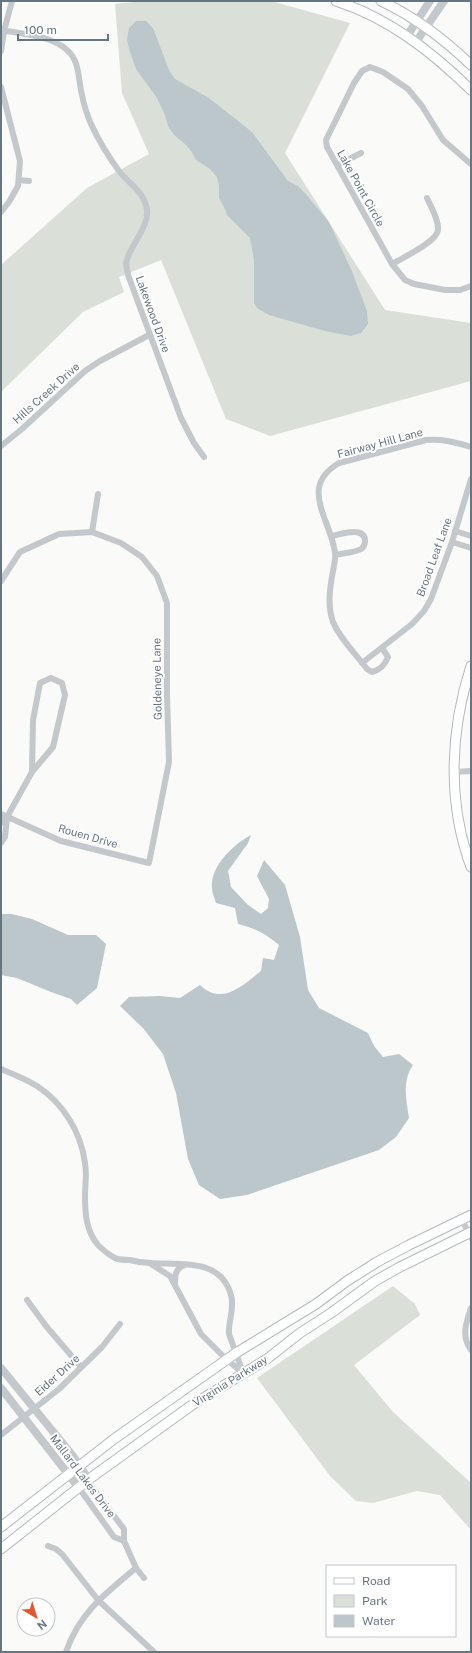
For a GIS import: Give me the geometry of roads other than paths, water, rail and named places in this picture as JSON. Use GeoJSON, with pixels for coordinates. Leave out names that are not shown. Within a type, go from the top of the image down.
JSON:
{"type":"FeatureCollection","features":[{"type":"Feature","properties":{"kind":"main road"},"geometry":{"type":"LineString","coordinates":[[336,1],[365,12],[407,36],[442,62],[471,90]]}},
{"type":"Feature","properties":{"kind":"main road"},"geometry":{"type":"LineString","coordinates":[[382,1],[403,11],[426,27],[471,65]]}},
{"type":"Feature","properties":{"kind":"main road"},"geometry":{"type":"LineString","coordinates":[[471,666],[459,708],[455,736],[454,772],[457,813],[471,867]]}},
{"type":"Feature","properties":{"kind":"main road","name":"Virginia Parkway"},"geometry":{"type":"LineString","coordinates":[[1,1527],[69,1473],[236,1353],[316,1304],[347,1281],[377,1262],[471,1215]]}},
{"type":"Feature","properties":{"kind":"main road","name":"Virginia Parkway"},"geometry":{"type":"LineString","coordinates":[[1,1549],[89,1480],[192,1405],[267,1359],[300,1333],[331,1313],[375,1281],[398,1268],[470,1235]]}},
{"type":"Feature","properties":{"kind":"street"},"geometry":{"type":"LineString","coordinates":[[1,51],[2,30],[12,1]]}},
{"type":"Feature","properties":{"kind":"street"},"geometry":{"type":"LineString","coordinates":[[407,36],[430,1]]}},
{"type":"Feature","properties":{"kind":"street"},"geometry":{"type":"LineString","coordinates":[[416,42],[444,1]]}},
{"type":"Feature","properties":{"kind":"street","name":"Lakewood Drive"},"geometry":{"type":"LineString","coordinates":[[2,30],[44,38],[58,44],[73,56],[78,68],[84,104],[92,124],[113,162],[121,173],[135,186],[142,197],[147,209],[146,219],[130,251],[126,263],[127,270],[131,286],[181,418],[194,443],[204,457]]}},
{"type":"Feature","properties":{"kind":"street","name":"Lake Point Circle"},"geometry":{"type":"LineString","coordinates":[[470,162],[443,140],[422,106],[408,89],[383,72],[370,67],[362,71],[354,83],[326,140],[327,147],[392,264],[405,280],[414,284],[445,290],[460,290],[471,286]]}},
{"type":"Feature","properties":{"kind":"street"},"geometry":{"type":"LineString","coordinates":[[1,87],[20,161],[19,180],[12,198],[1,212]]}},
{"type":"Feature","properties":{"kind":"street"},"geometry":{"type":"LineString","coordinates":[[338,165],[360,153]]}},
{"type":"Feature","properties":{"kind":"street"},"geometry":{"type":"LineString","coordinates":[[19,180],[29,181]]}},
{"type":"Feature","properties":{"kind":"street"},"geometry":{"type":"LineString","coordinates":[[392,264],[428,243],[436,236],[438,226],[427,198]]}},
{"type":"Feature","properties":{"kind":"street","name":"Hills Creek Drive"},"geometry":{"type":"LineString","coordinates":[[1,446],[27,425],[85,371],[100,361],[149,335]]}},
{"type":"Feature","properties":{"kind":"street","name":"Fairway Hill Lane"},"geometry":{"type":"LineString","coordinates":[[332,536],[319,498],[319,488],[323,478],[331,468],[339,463],[426,440],[441,439],[471,446]]}},
{"type":"Feature","properties":{"kind":"street","name":"Broad Leaf Lane"},"geometry":{"type":"LineString","coordinates":[[362,663],[412,624],[424,611],[431,599],[452,542],[471,479]]}},
{"type":"Feature","properties":{"kind":"street"},"geometry":{"type":"LineString","coordinates":[[1,581],[20,552],[59,534],[92,532],[98,494]]}},
{"type":"Feature","properties":{"kind":"street"},"geometry":{"type":"LineString","coordinates":[[455,531],[471,536]]}},
{"type":"Feature","properties":{"kind":"street","name":"Goldeneye Lane"},"geometry":{"type":"LineString","coordinates":[[92,532],[121,543],[142,557],[157,576],[167,603],[169,762],[149,863]]}},
{"type":"Feature","properties":{"kind":"street"},"geometry":{"type":"LineString","coordinates":[[336,555],[360,550],[364,545],[365,539],[362,534],[356,532],[332,536],[336,555],[330,598],[330,610],[333,622],[339,633],[367,669],[372,672],[378,670],[384,665],[388,658],[382,648]]}},
{"type":"Feature","properties":{"kind":"street"},"geometry":{"type":"LineString","coordinates":[[452,542],[471,548]]}},
{"type":"Feature","properties":{"kind":"street"},"geometry":{"type":"LineString","coordinates":[[1,823],[7,817],[32,772],[53,747],[65,695],[62,683],[51,678],[40,683],[33,720],[32,772]]}},
{"type":"Feature","properties":{"kind":"street"},"geometry":{"type":"LineString","coordinates":[[454,772],[471,771]]}},
{"type":"Feature","properties":{"kind":"street","name":"Rouen Drive"},"geometry":{"type":"LineString","coordinates":[[1,814],[62,840],[149,863]]}},
{"type":"Feature","properties":{"kind":"street"},"geometry":{"type":"LineString","coordinates":[[1,843],[5,836],[7,817]]}},
{"type":"Feature","properties":{"kind":"street"},"geometry":{"type":"LineString","coordinates":[[1,1069],[36,1085],[62,1108],[71,1121],[83,1148],[86,1165],[85,1215],[88,1228],[98,1244],[116,1258],[149,1263],[189,1264],[200,1266],[220,1276],[229,1289],[232,1305],[229,1328],[243,1373]]}},
{"type":"Feature","properties":{"kind":"street"},"geometry":{"type":"LineString","coordinates":[[462,1220],[470,1235]]}},
{"type":"Feature","properties":{"kind":"street"},"geometry":{"type":"LineString","coordinates":[[149,1263],[167,1273],[175,1283],[201,1334],[226,1360],[243,1373]]}},
{"type":"Feature","properties":{"kind":"street"},"geometry":{"type":"LineString","coordinates":[[175,1283],[175,1273],[178,1269],[189,1264]]}},
{"type":"Feature","properties":{"kind":"street"},"geometry":{"type":"LineString","coordinates":[[27,1300],[46,1326],[81,1367]]}},
{"type":"Feature","properties":{"kind":"street"},"geometry":{"type":"LineString","coordinates":[[471,1308],[464,1328],[465,1338],[471,1350]]}},
{"type":"Feature","properties":{"kind":"street","name":"Eider Drive"},"geometry":{"type":"LineString","coordinates":[[1,1435],[58,1389],[102,1347],[120,1324]]}},
{"type":"Feature","properties":{"kind":"street","name":"Mallard Lakes Drive"},"geometry":{"type":"LineString","coordinates":[[1,1368],[73,1456],[89,1480]]}},
{"type":"Feature","properties":{"kind":"street","name":"Mallard Lakes Drive"},"geometry":{"type":"LineString","coordinates":[[1,1388],[69,1473],[114,1538],[124,1541]]}},
{"type":"Feature","properties":{"kind":"street"},"geometry":{"type":"LineString","coordinates":[[89,1480],[92,1487],[124,1530],[124,1541],[136,1568],[144,1578]]}},
{"type":"Feature","properties":{"kind":"street"},"geometry":{"type":"LineString","coordinates":[[48,1546],[56,1548],[98,1600],[154,1652]]}},
{"type":"Feature","properties":{"kind":"street"},"geometry":{"type":"LineString","coordinates":[[66,1652],[78,1627],[98,1600],[136,1568]]}},
{"type":"Feature","properties":{"kind":"water"},"geometry":{"type":"Polygon","coordinates":[[[136,21],[146,21],[153,28],[169,70],[175,79],[209,98],[252,132],[288,181],[298,186],[305,193],[329,222],[351,269],[367,311],[368,324],[361,333],[351,336],[325,331],[269,315],[257,308],[254,303],[254,260],[250,238],[227,215],[219,198],[217,177],[210,169],[196,160],[192,152],[185,144],[174,135],[168,126],[165,115],[157,98],[136,69],[127,40],[129,28],[136,21]]]}},
{"type":"Feature","properties":{"kind":"water"},"geometry":{"type":"Polygon","coordinates":[[[251,835],[248,843],[228,871],[231,887],[248,905],[261,914],[268,908],[269,899],[257,876],[264,860],[285,885],[300,937],[308,990],[319,1008],[368,1033],[374,1046],[383,1057],[399,1054],[413,1065],[407,1077],[406,1084],[409,1118],[396,1137],[379,1150],[247,1195],[220,1199],[199,1185],[188,1159],[176,1093],[163,1054],[143,1028],[120,1006],[129,997],[160,996],[180,998],[200,985],[208,991],[216,994],[232,992],[261,971],[263,958],[274,960],[279,945],[260,932],[250,927],[238,924],[235,908],[216,903],[212,892],[212,880],[219,864],[237,844],[251,835]]]}},
{"type":"Feature","properties":{"kind":"water"},"geometry":{"type":"Polygon","coordinates":[[[1,914],[12,914],[32,919],[68,935],[96,935],[106,944],[97,988],[77,1005],[71,999],[17,978],[1,975],[1,914]]]}}]}
